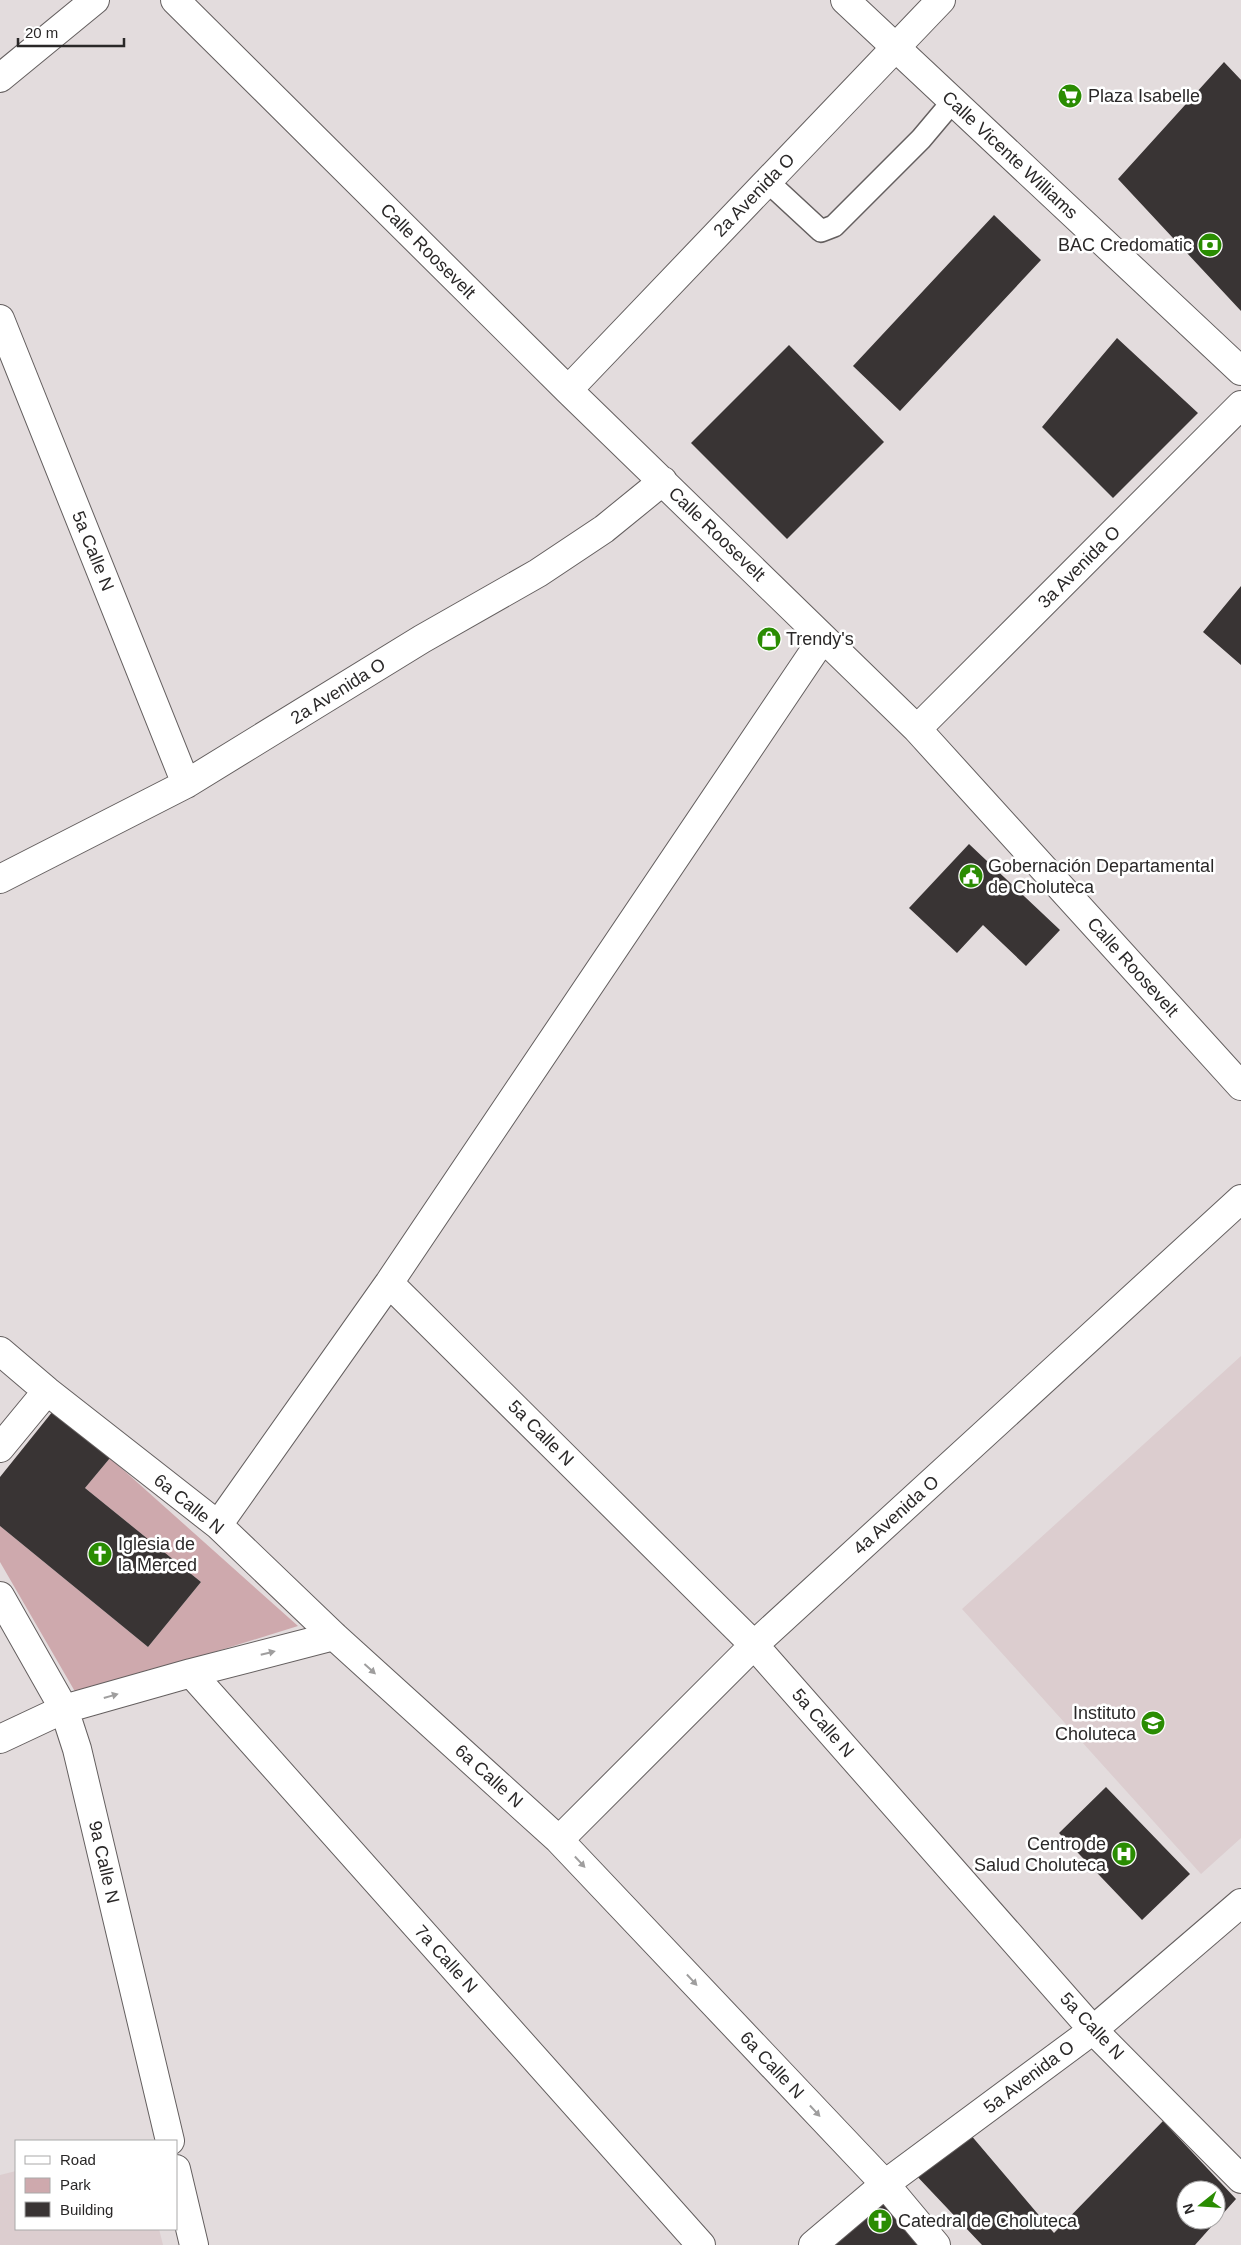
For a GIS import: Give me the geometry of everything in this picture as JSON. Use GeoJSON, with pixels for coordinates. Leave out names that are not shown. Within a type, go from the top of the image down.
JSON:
{"type":"FeatureCollection","features":[{"type":"Feature","properties":{"kind":"street"},"geometry":{"type":"LineString","coordinates":[[0,78],[95,0]]}},
{"type":"Feature","properties":{"kind":"street","name":"Calle Roosevelt"},"geometry":{"type":"LineString","coordinates":[[174,0],[568,390],[917,729],[1241,1086]]}},
{"type":"Feature","properties":{"kind":"street","name":"Calle Vicente Williams"},"geometry":{"type":"LineString","coordinates":[[845,0],[1241,371]]}},
{"type":"Feature","properties":{"kind":"street","name":"2a Avenida O"},"geometry":{"type":"LineString","coordinates":[[568,390],[941,0]]}},
{"type":"Feature","properties":{"kind":"street","name":"5a Calle N"},"geometry":{"type":"LineString","coordinates":[[0,320],[186,784]]}},
{"type":"Feature","properties":{"kind":"street","name":"3a Avenida O"},"geometry":{"type":"LineString","coordinates":[[917,729],[1241,405]]}},
{"type":"Feature","properties":{"kind":"street","name":"2a Avenida O"},"geometry":{"type":"LineString","coordinates":[[0,879],[186,784],[422,639],[538,573],[604,529],[663,482]]}},
{"type":"Feature","properties":{"kind":"street"},"geometry":{"type":"LineString","coordinates":[[218,1525],[388,1283],[823,638]]}},
{"type":"Feature","properties":{"kind":"street","name":"4a Avenida O"},"geometry":{"type":"LineString","coordinates":[[559,1840],[754,1645],[1241,1199]]}},
{"type":"Feature","properties":{"kind":"street","name":"5a Calle N"},"geometry":{"type":"LineString","coordinates":[[388,1283],[754,1645],[1093,2030],[1241,2179]]}},
{"type":"Feature","properties":{"kind":"street","name":"6a Calle N"},"geometry":{"type":"LineString","coordinates":[[0,1351],[47,1391],[218,1525],[334,1636],[559,1840],[885,2184],[936,2245]]}},
{"type":"Feature","properties":{"kind":"street"},"geometry":{"type":"LineString","coordinates":[[0,1448],[47,1391]]}},
{"type":"Feature","properties":{"kind":"street","name":"9a Calle N"},"geometry":{"type":"LineString","coordinates":[[0,1596],[64,1709],[77,1749],[170,2140]]}},
{"type":"Feature","properties":{"kind":"street"},"geometry":{"type":"LineString","coordinates":[[0,1739],[64,1709],[191,1673],[334,1636]]}},
{"type":"Feature","properties":{"kind":"street","name":"7a Calle N"},"geometry":{"type":"LineString","coordinates":[[191,1673],[701,2245]]}},
{"type":"Feature","properties":{"kind":"street","name":"5a Avenida O"},"geometry":{"type":"LineString","coordinates":[[813,2245],[885,2184],[1093,2030],[1241,1903]]}},
{"type":"Feature","properties":{"kind":"street"},"geometry":{"type":"LineString","coordinates":[[178,2177],[194,2245]]}},
{"type":"Feature","properties":{"kind":"lane"},"geometry":{"type":"LineString","coordinates":[[767,181],[821,231],[828,230],[921,139],[953,101]]}},
{"type":"Feature","properties":{"kind":"shaded area","name":"Instituto Choluteca"},"geometry":{"type":"Polygon","coordinates":[[[1241,1356],[1241,1838],[1201,1874],[962,1609],[1241,1356]]]}},
{"type":"Feature","properties":{"kind":"shaded area"},"geometry":{"type":"Polygon","coordinates":[[[15,2171],[15,2230],[159,2230],[163,2245],[0,2245],[0,2175],[15,2171]]]}},
{"type":"Feature","properties":{"kind":"green space"},"geometry":{"type":"Polygon","coordinates":[[[110,1458],[298,1626],[77,1695],[0,1562],[0,1526],[148,1647],[201,1582],[85,1488],[110,1458]]]}},
{"type":"Feature","properties":{"kind":"building","name":"BAC Credomatic"},"geometry":{"type":"Polygon","coordinates":[[[1224,62],[1241,80],[1241,311],[1118,179],[1224,62]]]}},
{"type":"Feature","properties":{"kind":"building"},"geometry":{"type":"Polygon","coordinates":[[[994,215],[1041,260],[900,411],[853,366],[994,215]]]}},
{"type":"Feature","properties":{"kind":"building"},"geometry":{"type":"Polygon","coordinates":[[[1117,338],[1198,413],[1113,498],[1042,427],[1117,338]]]}},
{"type":"Feature","properties":{"kind":"building"},"geometry":{"type":"Polygon","coordinates":[[[789,345],[884,442],[787,539],[691,443],[789,345]]]}},
{"type":"Feature","properties":{"kind":"building"},"geometry":{"type":"Polygon","coordinates":[[[1241,586],[1241,665],[1203,632],[1241,586]]]}},
{"type":"Feature","properties":{"kind":"building","name":"Gobernación Departamental de Choluteca"},"geometry":{"type":"Polygon","coordinates":[[[969,844],[1060,930],[1026,966],[983,925],[957,953],[909,908],[969,844]]]}},
{"type":"Feature","properties":{"kind":"building","name":"Iglesia de la Merced"},"geometry":{"type":"Polygon","coordinates":[[[53,1411],[110,1458],[85,1488],[201,1582],[148,1647],[0,1526],[0,1477],[53,1411]]]}},
{"type":"Feature","properties":{"kind":"building","name":"Centro de Salud Choluteca"},"geometry":{"type":"Polygon","coordinates":[[[1106,1787],[1190,1874],[1142,1920],[1059,1833],[1106,1787]]]}},
{"type":"Feature","properties":{"kind":"building"},"geometry":{"type":"Polygon","coordinates":[[[1163,2121],[1218,2180],[1176,2180],[1176,2230],[1208,2230],[1195,2245],[982,2245],[913,2172],[964,2127],[1054,2233],[1163,2121]]]}},
{"type":"Feature","properties":{"kind":"building"},"geometry":{"type":"Polygon","coordinates":[[[1226,2188],[1236,2199],[1226,2210],[1226,2188]]]}},
{"type":"Feature","properties":{"kind":"building","name":"Catedral de Choluteca"},"geometry":{"type":"Polygon","coordinates":[[[883,2196],[926,2245],[828,2245],[883,2196]]]}},
{"type":"Feature","properties":{"kind":"place","name":"Plaza Isabelle"},"geometry":{"type":"Point","coordinates":[1070,96]}},
{"type":"Feature","properties":{"kind":"place","name":"BAC Credomatic"},"geometry":{"type":"Point","coordinates":[1210,245]}},
{"type":"Feature","properties":{"kind":"place","name":"Trendy's"},"geometry":{"type":"Point","coordinates":[769,639]}},
{"type":"Feature","properties":{"kind":"place","name":"Gobernación Departamental de Choluteca"},"geometry":{"type":"Point","coordinates":[971,876]}},
{"type":"Feature","properties":{"kind":"place","name":"Iglesia de la Merced"},"geometry":{"type":"Point","coordinates":[100,1554]}},
{"type":"Feature","properties":{"kind":"place","name":"Instituto Choluteca"},"geometry":{"type":"Point","coordinates":[1153,1723]}},
{"type":"Feature","properties":{"kind":"place","name":"Centro de Salud Choluteca"},"geometry":{"type":"Point","coordinates":[1124,1854]}},
{"type":"Feature","properties":{"kind":"place","name":"Catedral de Choluteca"},"geometry":{"type":"Point","coordinates":[880,2221]}}]}
